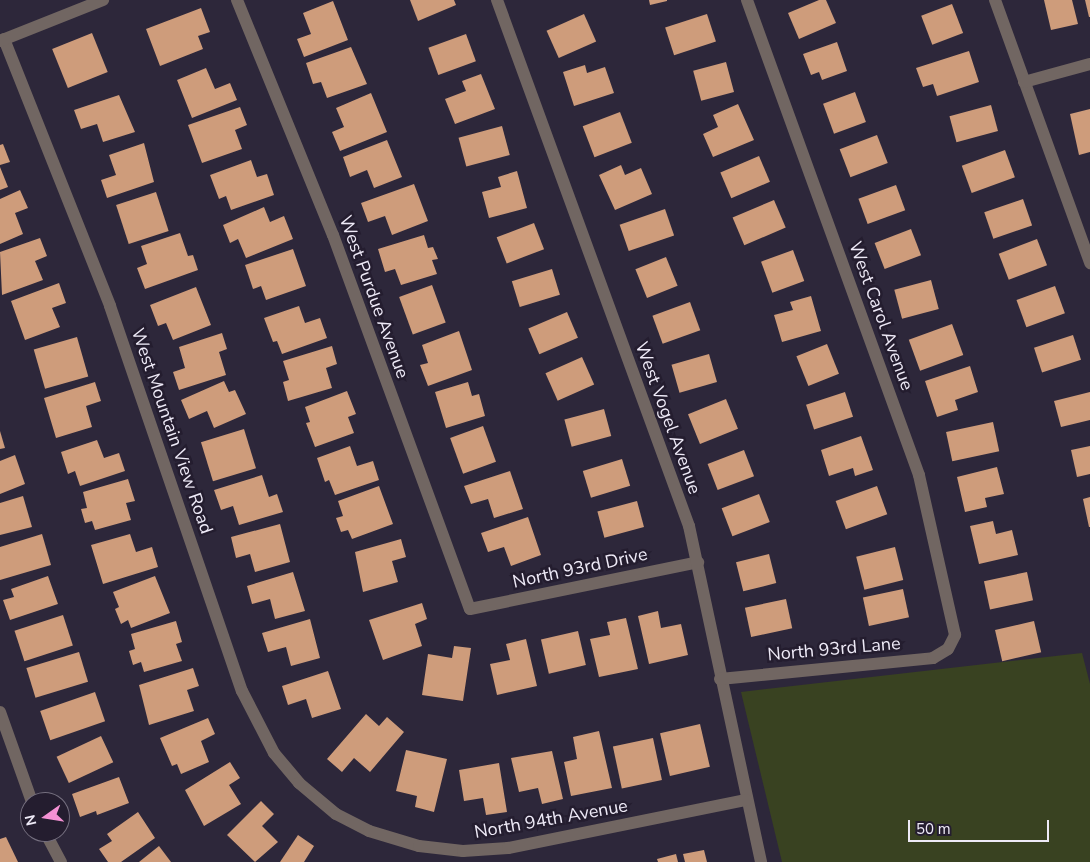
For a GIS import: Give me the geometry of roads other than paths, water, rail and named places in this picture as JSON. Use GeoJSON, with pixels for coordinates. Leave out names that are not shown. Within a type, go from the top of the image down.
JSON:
{"type":"FeatureCollection","features":[{"type":"Feature","properties":{"kind":"street"},"geometry":{"type":"LineString","coordinates":[[2,40],[103,0]]}},
{"type":"Feature","properties":{"kind":"street","name":"West Purdue Avenue"},"geometry":{"type":"LineString","coordinates":[[236,0],[333,235],[470,609]]}},
{"type":"Feature","properties":{"kind":"street","name":"West Vogel Avenue"},"geometry":{"type":"LineString","coordinates":[[497,0],[676,490],[698,562],[720,679],[761,862]]}},
{"type":"Feature","properties":{"kind":"street","name":"West Carol Avenue"},"geometry":{"type":"LineString","coordinates":[[747,0],[919,475],[955,635],[948,649]]}},
{"type":"Feature","properties":{"kind":"street"},"geometry":{"type":"LineString","coordinates":[[995,0],[1090,263]]}},
{"type":"Feature","properties":{"kind":"street","name":"West Mountain View Road"},"geometry":{"type":"LineString","coordinates":[[2,40],[110,306],[242,691],[274,753],[299,783],[336,814]]}},
{"type":"Feature","properties":{"kind":"street"},"geometry":{"type":"LineString","coordinates":[[1024,82],[1090,64]]}},
{"type":"Feature","properties":{"kind":"street","name":"North 93rd Drive"},"geometry":{"type":"LineString","coordinates":[[470,609],[698,562]]}},
{"type":"Feature","properties":{"kind":"street","name":"North 93rd Lane"},"geometry":{"type":"LineString","coordinates":[[720,679],[933,658],[948,649]]}},
{"type":"Feature","properties":{"kind":"street"},"geometry":{"type":"LineString","coordinates":[[0,712],[28,792]]}},
{"type":"Feature","properties":{"kind":"street","name":"North 94th Avenue"},"geometry":{"type":"LineString","coordinates":[[336,814],[393,839],[430,848],[463,852],[508,848],[746,800]]}},
{"type":"Feature","properties":{"kind":"street"},"geometry":{"type":"LineString","coordinates":[[50,842],[61,862]]}}]}
